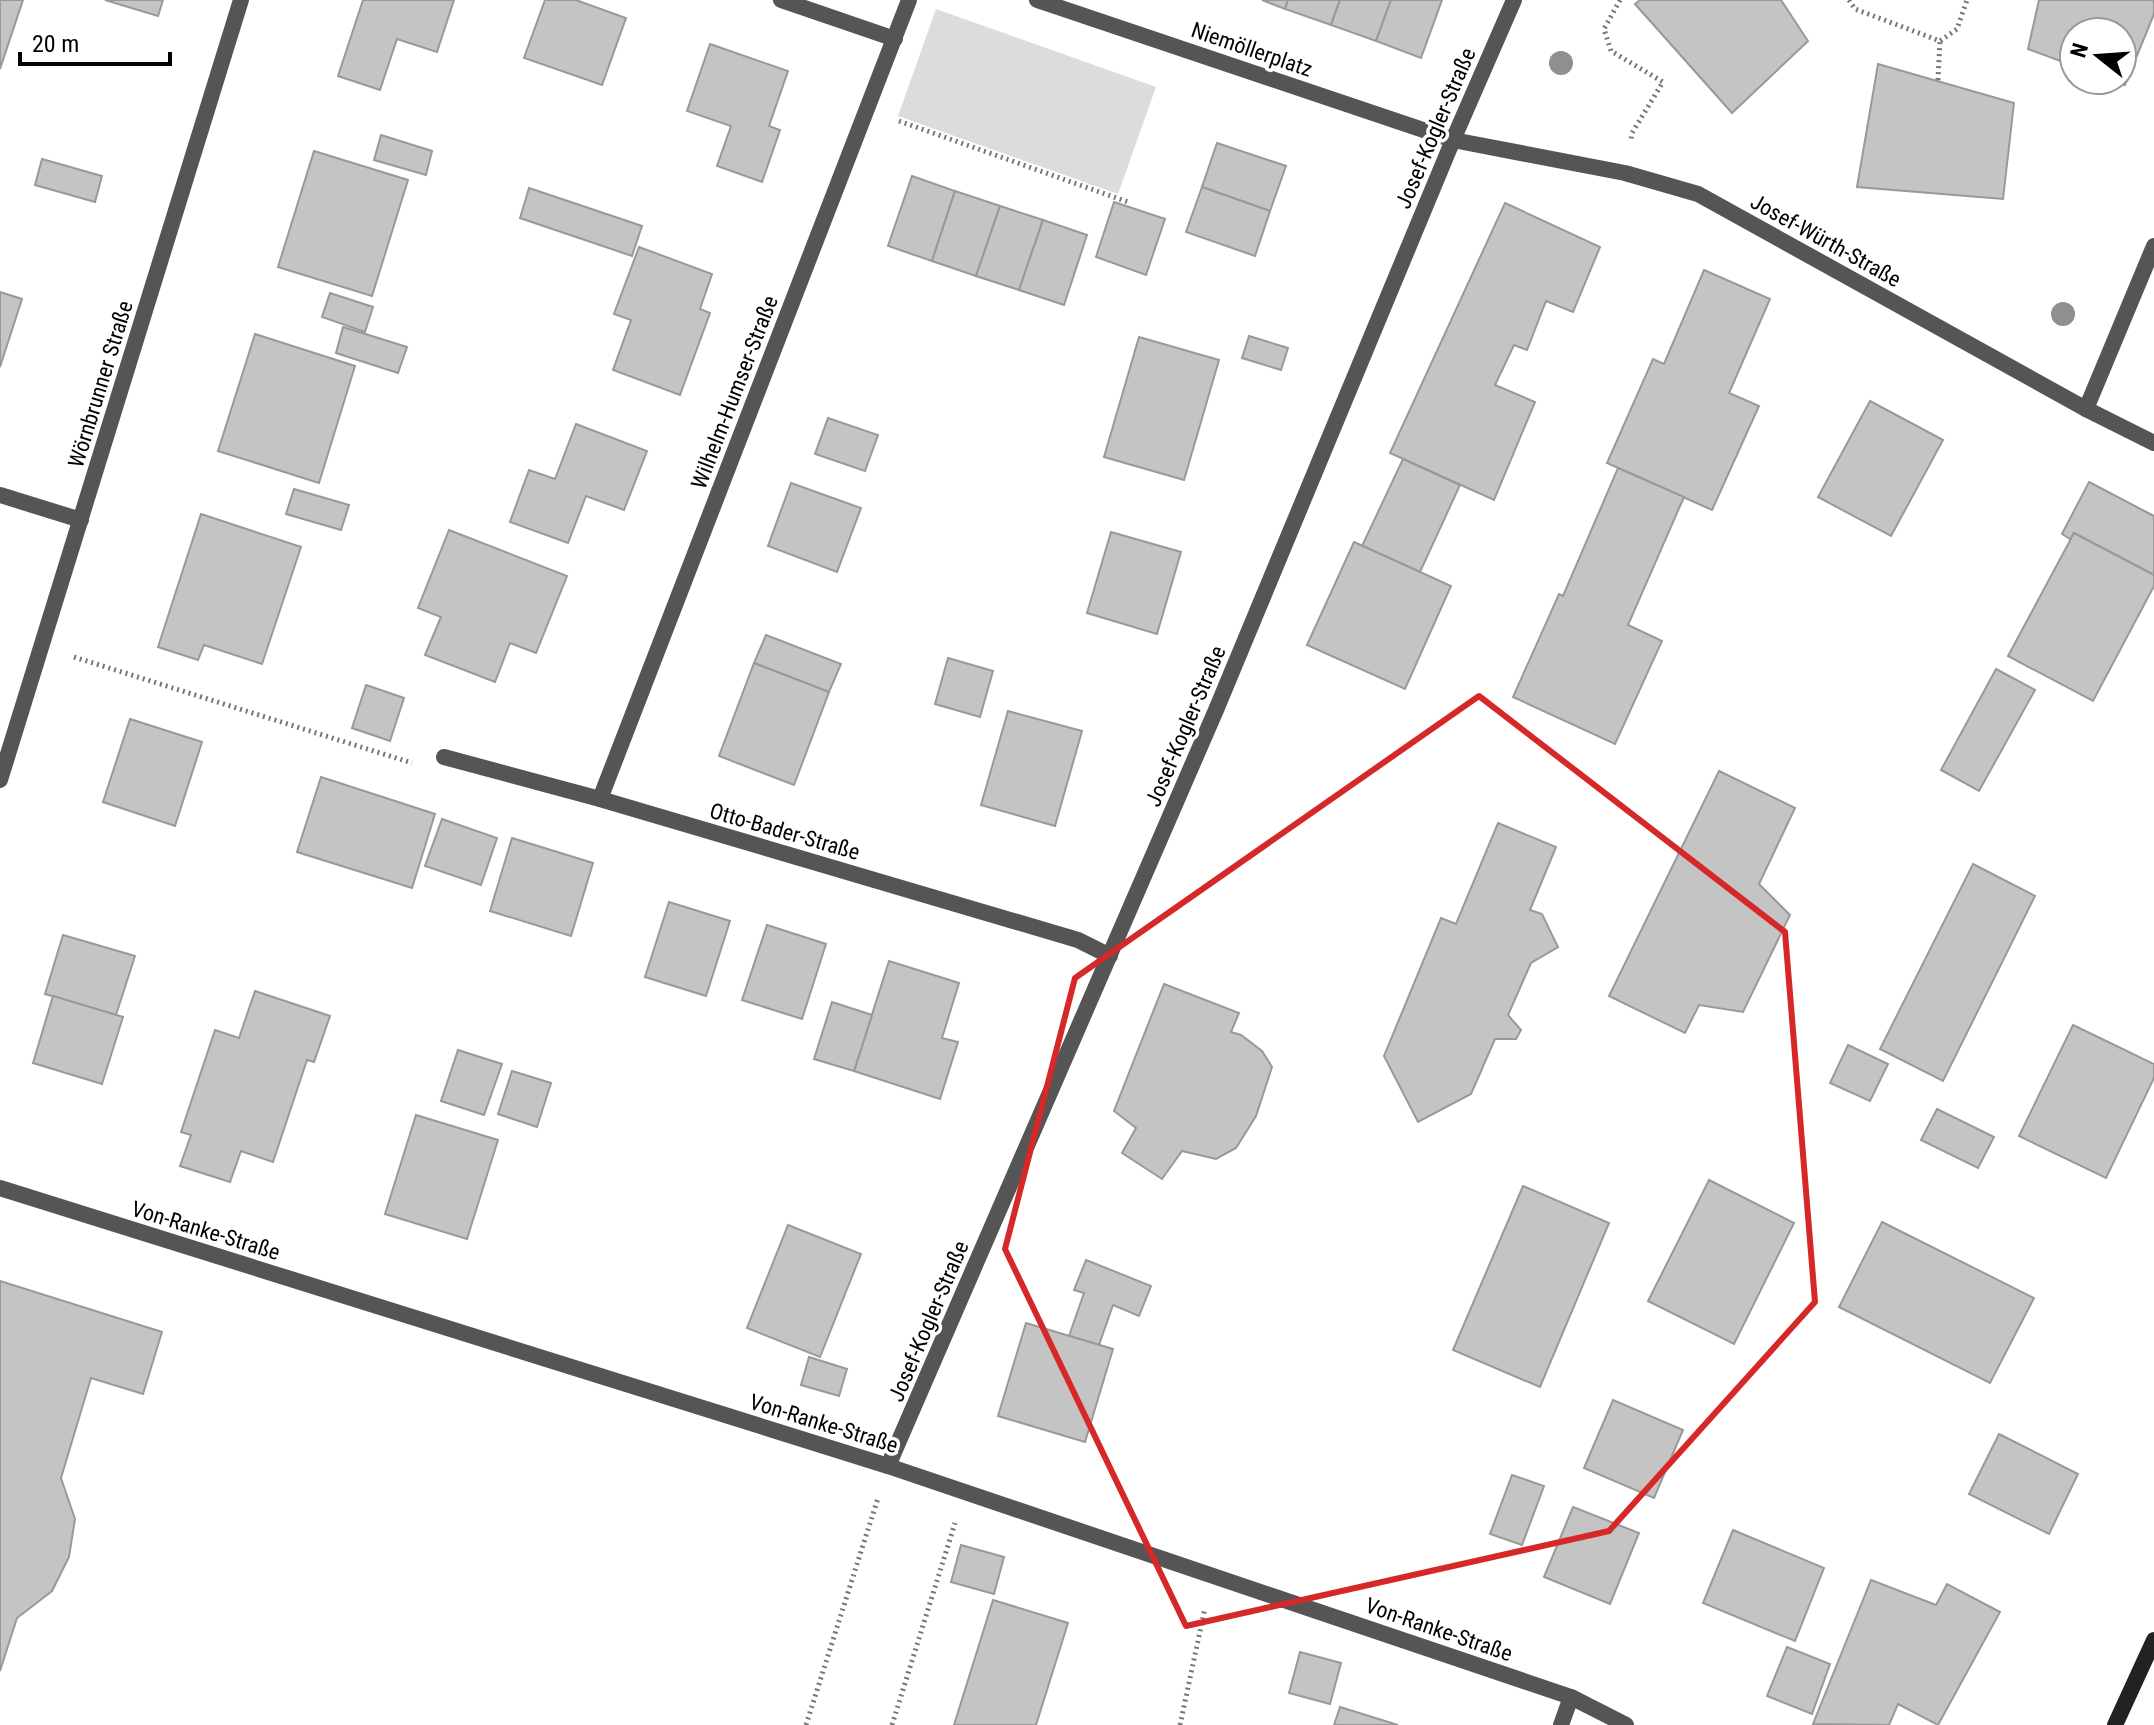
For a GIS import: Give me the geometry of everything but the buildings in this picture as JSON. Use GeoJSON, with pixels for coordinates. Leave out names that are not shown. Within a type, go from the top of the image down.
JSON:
{"type":"FeatureCollection","features":[{"type":"Feature","properties":{"kind":"main road"},"geometry":{"type":"LineString","coordinates":[[2115,1725],[2154,1640]]}},
{"type":"Feature","properties":{"kind":"street","name":"Wörnbrunner Straße"},"geometry":{"type":"LineString","coordinates":[[0,780],[241,0]]}},
{"type":"Feature","properties":{"kind":"street"},"geometry":{"type":"LineString","coordinates":[[781,0],[895,39]]}},
{"type":"Feature","properties":{"kind":"street","name":"Wilhelm-Humser-Straße"},"geometry":{"type":"LineString","coordinates":[[600,799],[909,0]]}},
{"type":"Feature","properties":{"kind":"street","name":"Niemöllerplatz"},"geometry":{"type":"LineString","coordinates":[[1037,0],[1453,140]]}},
{"type":"Feature","properties":{"kind":"street","name":"Josef-Kogler-Straße"},"geometry":{"type":"LineString","coordinates":[[888,1466],[1216,710],[1514,0]]}},
{"type":"Feature","properties":{"kind":"street","name":"Josef-Würth-Straße"},"geometry":{"type":"LineString","coordinates":[[1453,140],[1625,173],[1698,194],[2086,409],[2154,443]]}},
{"type":"Feature","properties":{"kind":"street"},"geometry":{"type":"LineString","coordinates":[[2086,409],[2154,246]]}},
{"type":"Feature","properties":{"kind":"street"},"geometry":{"type":"LineString","coordinates":[[0,495],[81,520]]}},
{"type":"Feature","properties":{"kind":"street","name":"Otto-Bader-Straße"},"geometry":{"type":"LineString","coordinates":[[444,757],[600,799],[1078,940],[1110,956]]}},
{"type":"Feature","properties":{"kind":"street","name":"Von-Ranke-Straße"},"geometry":{"type":"LineString","coordinates":[[0,1188],[888,1466],[1571,1697],[1626,1725]]}},
{"type":"Feature","properties":{"kind":"street"},"geometry":{"type":"LineString","coordinates":[[1561,1725],[1571,1697]]}},
{"type":"Feature","properties":{"kind":"path"},"geometry":{"type":"LineString","coordinates":[[1620,0],[1604,29],[1611,51],[1663,82],[1632,133],[1625,173]]}},
{"type":"Feature","properties":{"kind":"path"},"geometry":{"type":"LineString","coordinates":[[1849,0],[1855,9],[1940,41]]}},
{"type":"Feature","properties":{"kind":"path"},"geometry":{"type":"LineString","coordinates":[[1940,41],[1957,29],[1967,0]]}},
{"type":"Feature","properties":{"kind":"path"},"geometry":{"type":"LineString","coordinates":[[1938,80],[1940,41]]}},
{"type":"Feature","properties":{"kind":"path"},"geometry":{"type":"LineString","coordinates":[[867,110],[1128,202]]}},
{"type":"Feature","properties":{"kind":"path"},"geometry":{"type":"LineString","coordinates":[[41,647],[416,764],[444,757]]}},
{"type":"Feature","properties":{"kind":"path"},"geometry":{"type":"LineString","coordinates":[[806,1725],[888,1466]]}},
{"type":"Feature","properties":{"kind":"path"},"geometry":{"type":"LineString","coordinates":[[892,1725],[964,1492]]}},
{"type":"Feature","properties":{"kind":"path"},"geometry":{"type":"LineString","coordinates":[[1180,1725],[1212,1576]]}},
{"type":"Feature","properties":{"kind":"highlighted area"},"geometry":{"type":"Polygon","coordinates":[[[1479,696],[1785,932],[1815,1302],[1609,1531],[1186,1626],[1005,1249],[1075,978],[1479,696]]]}},
{"type":"Feature","properties":{"kind":"shaded area"},"geometry":{"type":"Polygon","coordinates":[[[936,9],[1156,87],[1118,194],[898,116],[936,9]]]}}]}
